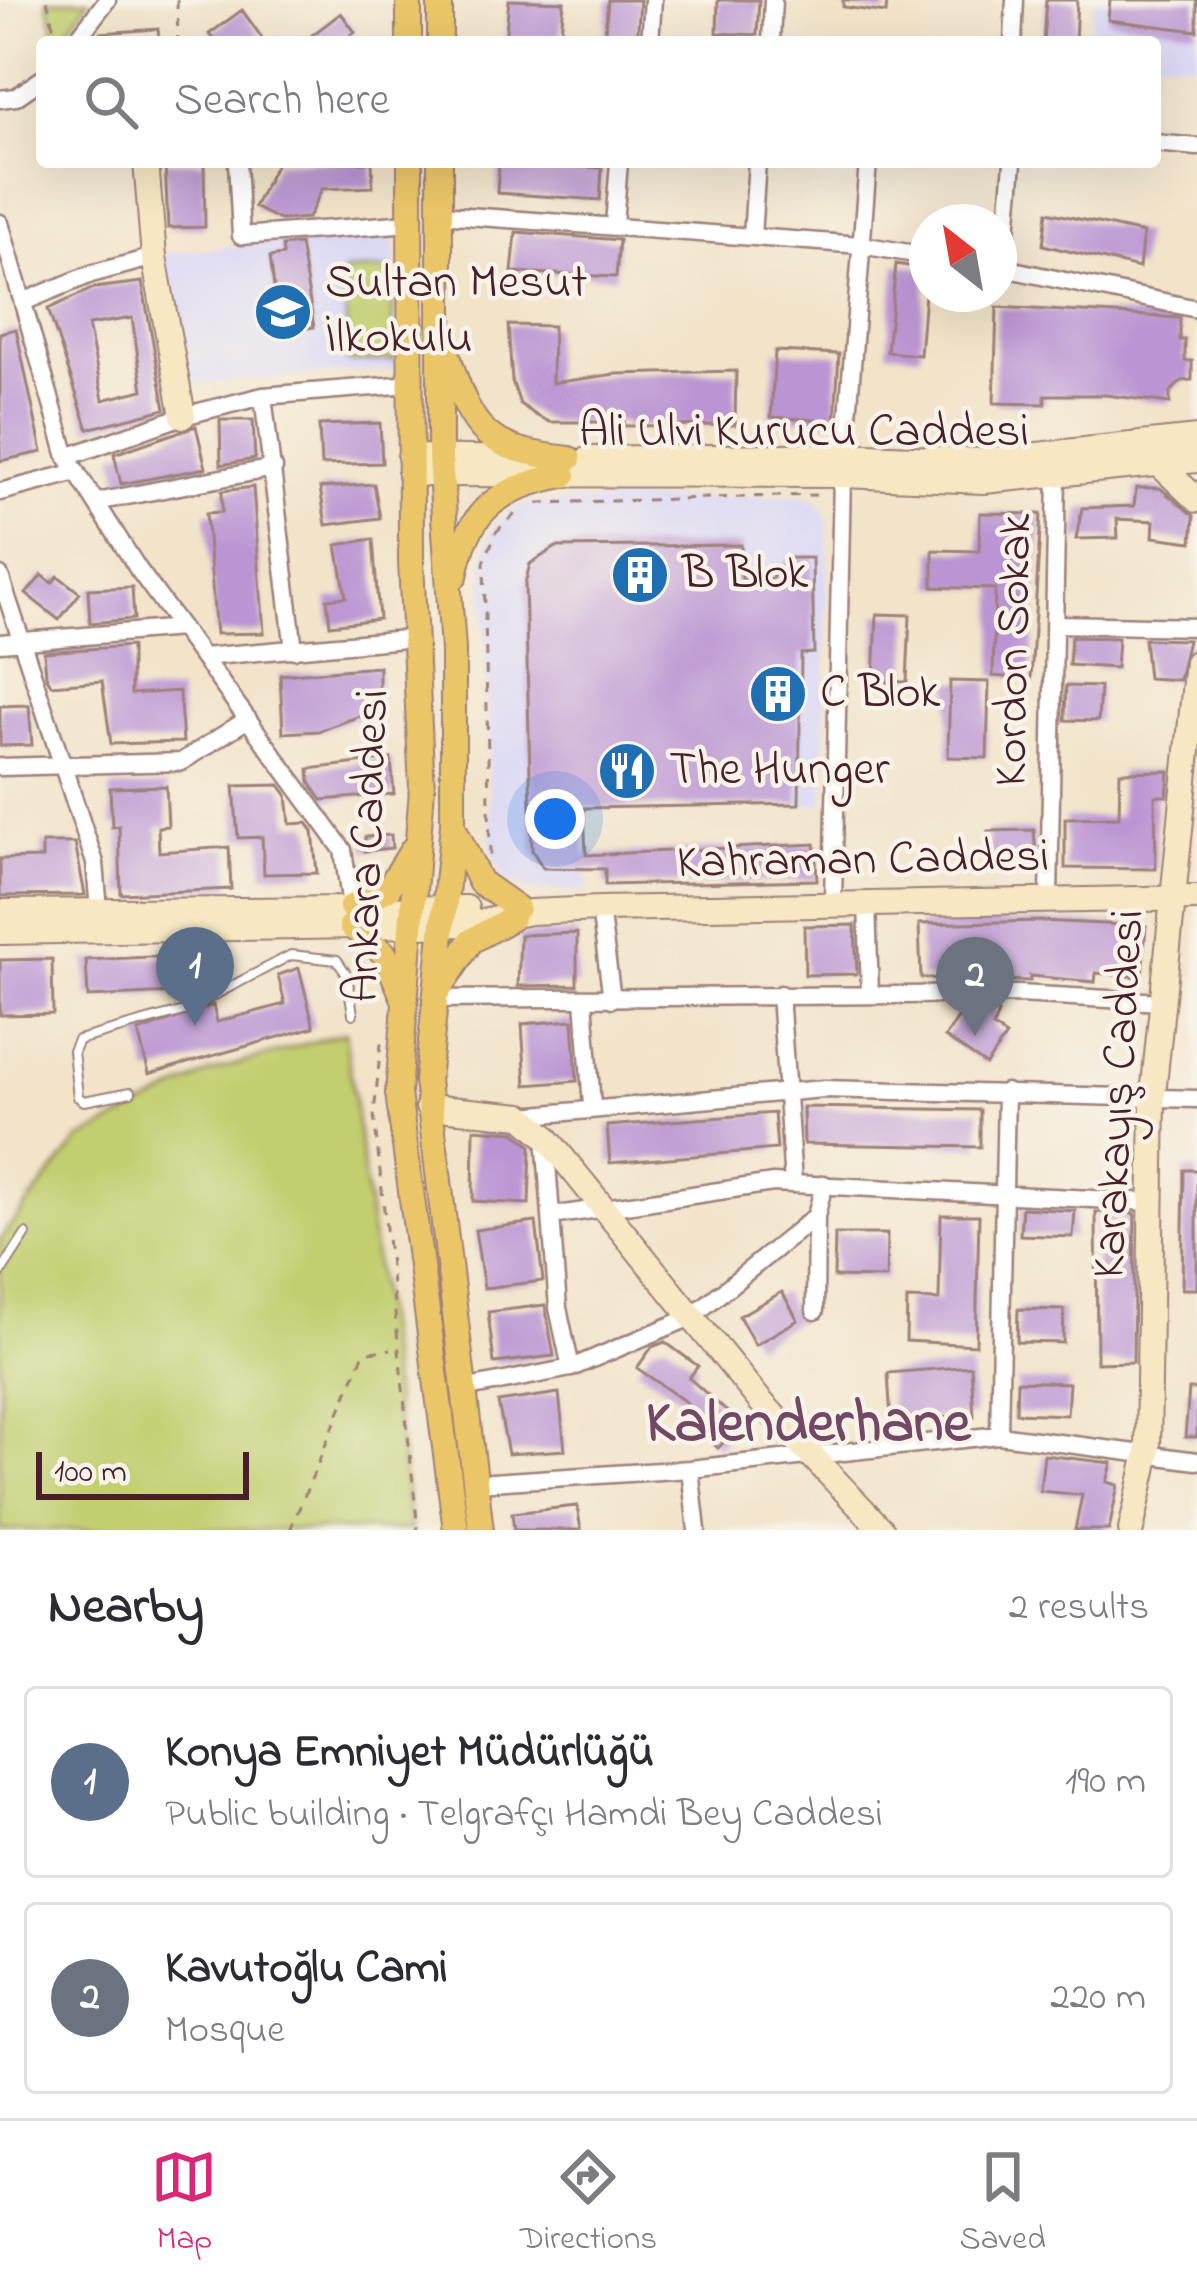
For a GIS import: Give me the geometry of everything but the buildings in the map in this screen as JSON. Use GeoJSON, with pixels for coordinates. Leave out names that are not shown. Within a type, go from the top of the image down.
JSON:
{"type":"FeatureCollection","features":[{"type":"Feature","properties":{"kind":"main road"},"geometry":{"type":"LineString","coordinates":[[409,0],[409,36]]}},
{"type":"Feature","properties":{"kind":"main road"},"geometry":{"type":"LineString","coordinates":[[440,0],[440,36]]}},
{"type":"Feature","properties":{"kind":"main road","name":"Ankara Caddesi"},"geometry":{"type":"LineString","coordinates":[[410,168],[410,466],[421,830],[398,1093],[456,1530]]}},
{"type":"Feature","properties":{"kind":"main road","name":"Ankara Caddesi"},"geometry":{"type":"LineString","coordinates":[[440,168],[441,466],[453,650],[453,824],[428,1107],[481,1530]]}},
{"type":"Feature","properties":{"kind":"main road"},"geometry":{"type":"LineString","coordinates":[[440,334],[466,410],[483,435],[566,467]]}},
{"type":"Feature","properties":{"kind":"main road"},"geometry":{"type":"LineString","coordinates":[[453,650],[456,574],[476,514],[513,486],[566,467]]}},
{"type":"Feature","properties":{"kind":"main road"},"geometry":{"type":"LineString","coordinates":[[434,999],[472,941],[520,913],[480,882],[453,824]]}},
{"type":"Feature","properties":{"kind":"main road"},"geometry":{"type":"LineString","coordinates":[[406,1004],[384,953],[351,917],[388,889],[421,830]]}},
{"type":"Feature","properties":{"kind":"street"},"geometry":{"type":"LineString","coordinates":[[80,36],[107,0]]}},
{"type":"Feature","properties":{"kind":"street"},"geometry":{"type":"LineString","coordinates":[[650,36],[653,0]]}},
{"type":"Feature","properties":{"kind":"street"},"geometry":{"type":"LineString","coordinates":[[771,36],[773,0]]}},
{"type":"Feature","properties":{"kind":"street"},"geometry":{"type":"LineString","coordinates":[[1013,36],[1016,0]]}},
{"type":"Feature","properties":{"kind":"street"},"geometry":{"type":"LineString","coordinates":[[0,99],[16,97],[36,83]]}},
{"type":"Feature","properties":{"kind":"street"},"geometry":{"type":"LineString","coordinates":[[1161,144],[1197,147]]}},
{"type":"Feature","properties":{"kind":"street"},"geometry":{"type":"LineString","coordinates":[[147,168],[154,257],[184,416]]}},
{"type":"Feature","properties":{"kind":"street"},"geometry":{"type":"LineString","coordinates":[[237,168],[241,236],[410,223]]}},
{"type":"Feature","properties":{"kind":"street"},"geometry":{"type":"LineString","coordinates":[[614,225],[619,168]]}},
{"type":"Feature","properties":{"kind":"street"},"geometry":{"type":"LineString","coordinates":[[752,236],[757,168]]}},
{"type":"Feature","properties":{"kind":"street"},"geometry":{"type":"LineString","coordinates":[[833,903],[843,475],[867,168]]}},
{"type":"Feature","properties":{"kind":"street"},"geometry":{"type":"LineString","coordinates":[[1008,204],[1012,168]]}},
{"type":"Feature","properties":{"kind":"street"},"geometry":{"type":"LineString","coordinates":[[440,214],[861,245],[909,253]]}},
{"type":"Feature","properties":{"kind":"street"},"geometry":{"type":"LineString","coordinates":[[0,224],[72,465],[181,628],[344,850],[351,917]]}},
{"type":"Feature","properties":{"kind":"street"},"geometry":{"type":"LineString","coordinates":[[22,302],[91,274],[154,257]]}},
{"type":"Feature","properties":{"kind":"street"},"geometry":{"type":"LineString","coordinates":[[1017,271],[1197,309]]}},
{"type":"Feature","properties":{"kind":"street"},"geometry":{"type":"LineString","coordinates":[[0,492],[184,416],[263,396],[410,384]]}},
{"type":"Feature","properties":{"kind":"street"},"geometry":{"type":"LineString","coordinates":[[263,396],[294,650]]}},
{"type":"Feature","properties":{"kind":"street","name":"Ali Ulvi Kurucu Caddesi"},"geometry":{"type":"LineString","coordinates":[[843,475],[1197,438]]}},
{"type":"Feature","properties":{"kind":"street","name":"Ali Ulvi Kurucu Caddesi"},"geometry":{"type":"LineString","coordinates":[[410,466],[984,481],[1197,460]]}},
{"type":"Feature","properties":{"kind":"street"},"geometry":{"type":"LineString","coordinates":[[1157,462],[1197,500]]}},
{"type":"Feature","properties":{"kind":"street"},"geometry":{"type":"LineString","coordinates":[[95,502],[274,468]]}},
{"type":"Feature","properties":{"kind":"street","name":"Kordon Sokak"},"geometry":{"type":"LineString","coordinates":[[1049,898],[1058,624],[1057,476]]}},
{"type":"Feature","properties":{"kind":"street"},"geometry":{"type":"LineString","coordinates":[[0,576],[95,863],[99,911]]}},
{"type":"Feature","properties":{"kind":"street"},"geometry":{"type":"LineString","coordinates":[[1058,624],[1197,627]]}},
{"type":"Feature","properties":{"kind":"street"},"geometry":{"type":"LineString","coordinates":[[0,643],[181,628]]}},
{"type":"Feature","properties":{"kind":"street"},"geometry":{"type":"LineString","coordinates":[[202,657],[416,638]]}},
{"type":"Feature","properties":{"kind":"street","name":"Karakayış Caddesi"},"geometry":{"type":"LineString","coordinates":[[1131,1530],[1148,1452],[1153,1095],[1162,1002],[1185,897],[1197,662]]}},
{"type":"Feature","properties":{"kind":"street"},"geometry":{"type":"LineString","coordinates":[[0,767],[181,763],[248,719]]}},
{"type":"Feature","properties":{"kind":"street","name":"Kahraman Caddesi"},"geometry":{"type":"LineString","coordinates":[[351,917],[1185,897]]}},
{"type":"Feature","properties":{"kind":"street"},"geometry":{"type":"LineString","coordinates":[[868,903],[870,994]]}},
{"type":"Feature","properties":{"kind":"street"},"geometry":{"type":"LineString","coordinates":[[600,909],[612,999]]}},
{"type":"Feature","properties":{"kind":"street"},"geometry":{"type":"LineString","coordinates":[[0,912],[351,917]]}},
{"type":"Feature","properties":{"kind":"street"},"geometry":{"type":"LineString","coordinates":[[0,932],[217,928],[351,917]]}},
{"type":"Feature","properties":{"kind":"street"},"geometry":{"type":"LineString","coordinates":[[779,994],[794,1183]]}},
{"type":"Feature","properties":{"kind":"street"},"geometry":{"type":"LineString","coordinates":[[434,999],[870,994],[1162,1002]]}},
{"type":"Feature","properties":{"kind":"street"},"geometry":{"type":"LineString","coordinates":[[584,1000],[592,1106]]}},
{"type":"Feature","properties":{"kind":"street"},"geometry":{"type":"LineString","coordinates":[[428,1107],[523,1116],[592,1106],[784,1092],[1197,1099]]}},
{"type":"Feature","properties":{"kind":"street"},"geometry":{"type":"LineString","coordinates":[[999,1435],[1006,1093]]}},
{"type":"Feature","properties":{"kind":"street"},"geometry":{"type":"LineString","coordinates":[[523,1116],[545,1136],[691,1317],[882,1530]]}},
{"type":"Feature","properties":{"kind":"street"},"geometry":{"type":"LineString","coordinates":[[545,1136],[558,1308],[571,1368]]}},
{"type":"Feature","properties":{"kind":"street"},"geometry":{"type":"LineString","coordinates":[[551,1216],[794,1183],[1152,1202]]}},
{"type":"Feature","properties":{"kind":"street"},"geometry":{"type":"LineString","coordinates":[[815,1311],[816,1216],[824,1184]]}},
{"type":"Feature","properties":{"kind":"street"},"geometry":{"type":"LineString","coordinates":[[463,1389],[571,1368],[691,1317],[816,1216]]}},
{"type":"Feature","properties":{"kind":"street"},"geometry":{"type":"LineString","coordinates":[[476,1483],[690,1469],[999,1435],[1197,1460]]}},
{"type":"Feature","properties":{"kind":"street"},"geometry":{"type":"LineString","coordinates":[[690,1469],[697,1530]]}},
{"type":"Feature","properties":{"kind":"lane"},"geometry":{"type":"LineString","coordinates":[[217,928],[220,992]]}},
{"type":"Feature","properties":{"kind":"lane"},"geometry":{"type":"LineString","coordinates":[[131,1092],[80,1100],[73,1051],[78,1040],[174,1015],[291,955],[326,957],[343,966],[353,1014]]}},
{"type":"Feature","properties":{"kind":"lane"},"geometry":{"type":"LineString","coordinates":[[0,1274],[26,1234]]}},
{"type":"Feature","properties":{"kind":"path"},"geometry":{"type":"LineString","coordinates":[[46,0],[55,36]]}},
{"type":"Feature","properties":{"kind":"path"},"geometry":{"type":"LineString","coordinates":[[177,0],[178,36]]}},
{"type":"Feature","properties":{"kind":"path"},"geometry":{"type":"LineString","coordinates":[[490,863],[484,563],[504,522],[526,506],[541,502],[843,475]]}},
{"type":"Feature","properties":{"kind":"path"},"geometry":{"type":"LineString","coordinates":[[383,1035],[374,1115],[418,1530]]}},
{"type":"Feature","properties":{"kind":"path"},"geometry":{"type":"LineString","coordinates":[[290,1530],[364,1354],[391,1349]]}},
{"type":"Feature","properties":{"kind":"shaded area"},"geometry":{"type":"Polygon","coordinates":[[[1094,0],[1197,0],[1197,63],[1161,60],[1161,36],[1090,36],[1094,0]]]}},
{"type":"Feature","properties":{"kind":"shaded area","name":"Sultan Mesut İlkokulu"},"geometry":{"type":"Polygon","coordinates":[[[394,227],[397,369],[184,384],[159,255],[394,227]]]}},
{"type":"Feature","properties":{"kind":"shaded area"},"geometry":{"type":"Polygon","coordinates":[[[800,495],[819,502],[828,522],[824,804],[585,808],[587,891],[532,891],[504,879],[491,849],[483,560],[492,529],[512,509],[530,503],[800,495]]]}},
{"type":"Feature","properties":{"kind":"green space"},"geometry":{"type":"Polygon","coordinates":[[[47,0],[89,0],[63,36],[56,36],[47,0]]]}},
{"type":"Feature","properties":{"kind":"green space"},"geometry":{"type":"Polygon","coordinates":[[[391,269],[395,360],[348,362],[344,271],[391,269]]]}},
{"type":"Feature","properties":{"kind":"green space"},"geometry":{"type":"Polygon","coordinates":[[[345,1032],[411,1530],[0,1530],[0,1239],[79,1140],[211,1072],[345,1032]]]}},
{"type":"Feature","properties":{"kind":"place","name":"Sultan Mesut İlkokulu"},"geometry":{"type":"Point","coordinates":[283,312]}},
{"type":"Feature","properties":{"kind":"place","name":"B Blok"},"geometry":{"type":"Point","coordinates":[640,575]}},
{"type":"Feature","properties":{"kind":"place","name":"C Blok"},"geometry":{"type":"Point","coordinates":[778,694]}},
{"type":"Feature","properties":{"kind":"place","name":"The Hunger"},"geometry":{"type":"Point","coordinates":[627,771]}},
{"type":"Feature","properties":{"kind":"place","name":"Konya Emniyet Müdürlüğü"},"geometry":{"type":"Point","coordinates":[195,1026]}},
{"type":"Feature","properties":{"kind":"place","name":"Kavutoğlu Cami"},"geometry":{"type":"Point","coordinates":[975,1036]}},
{"type":"Feature","properties":{"kind":"district","name":"Kalenderhane"},"geometry":{"type":"Point","coordinates":[808,1425]}}]}
